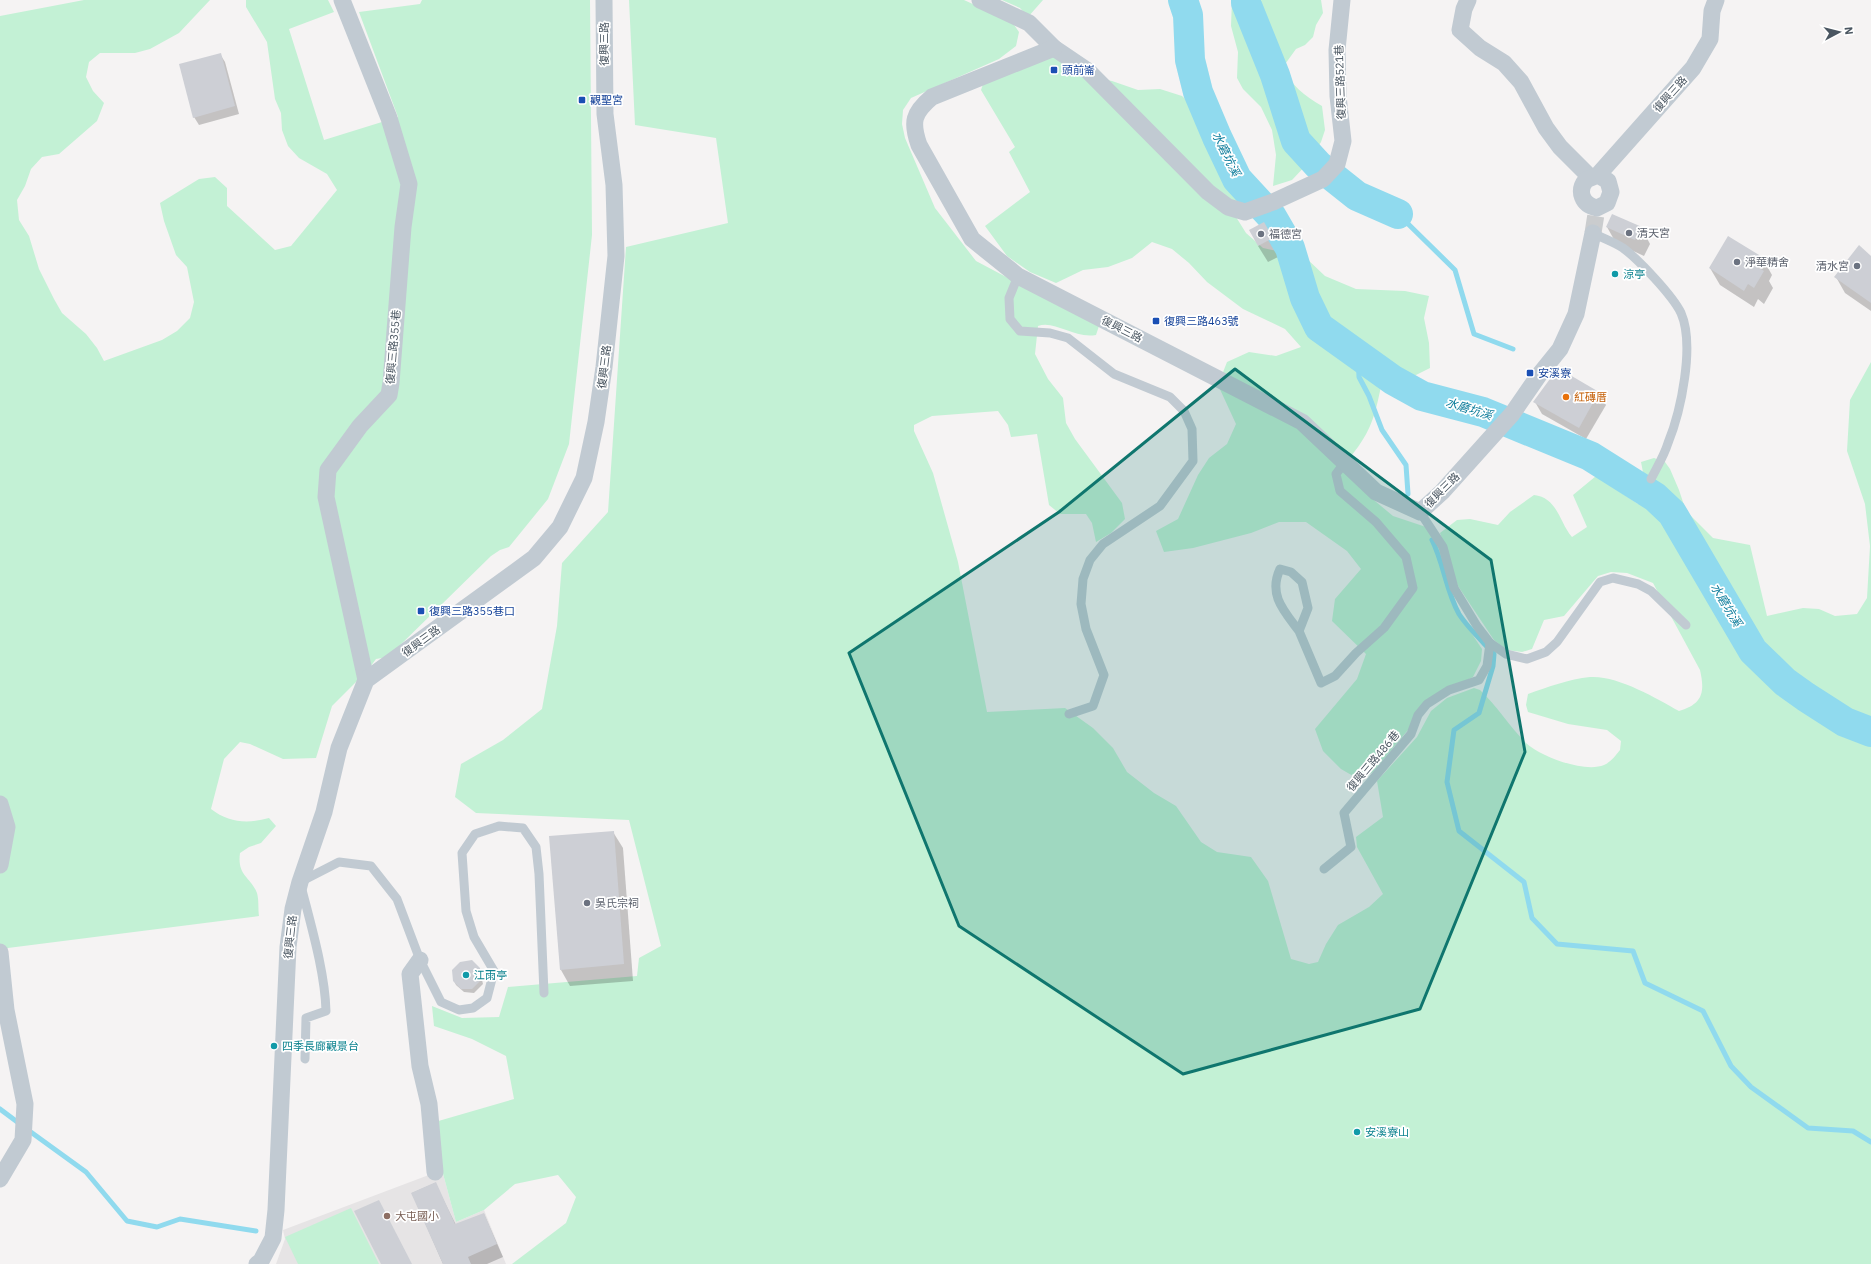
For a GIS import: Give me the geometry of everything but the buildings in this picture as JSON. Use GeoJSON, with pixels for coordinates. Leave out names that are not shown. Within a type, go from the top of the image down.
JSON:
{"type":"FeatureCollection","features":[{"type":"Feature","properties":{"kind":"street","name":"復興三路355巷"},"geometry":{"type":"LineString","coordinates":[[342,0],[389,118],[409,184],[403,235],[391,383],[388,395],[360,426],[328,470],[326,497],[366,680]]}},
{"type":"Feature","properties":{"kind":"street","name":"復興三路"},"geometry":{"type":"LineString","coordinates":[[257,1264],[261,1261],[273,1238],[274,1231],[288,947],[293,909],[300,882],[324,812],[339,748],[366,680],[534,558],[560,527],[584,478],[596,422],[604,367],[616,256],[614,185],[605,114],[604,0]]}},
{"type":"Feature","properties":{"kind":"street"},"geometry":{"type":"LineString","coordinates":[[980,0],[1029,23],[1054,48]]}},
{"type":"Feature","properties":{"kind":"street","name":"復興三路521巷"},"geometry":{"type":"LineString","coordinates":[[1054,48],[1088,71],[1208,192],[1228,207],[1245,212],[1273,202],[1323,179],[1337,164],[1343,141],[1338,96],[1337,50],[1342,0]]}},
{"type":"Feature","properties":{"kind":"street","name":"復興三路"},"geometry":{"type":"LineString","coordinates":[[1468,0],[1464,9],[1460,30],[1480,48],[1504,63],[1521,82],[1546,128],[1560,147],[1594,176],[1693,68],[1710,39],[1712,11],[1716,0]]}},
{"type":"Feature","properties":{"kind":"street","name":"復興三路"},"geometry":{"type":"LineString","coordinates":[[1054,48],[932,97],[919,108],[915,121],[915,134],[919,145],[972,239],[1018,276],[1302,422],[1376,492],[1420,512],[1442,492],[1501,427],[1560,348],[1576,314],[1593,233]]}},
{"type":"Feature","properties":{"kind":"street"},"geometry":{"type":"LineString","coordinates":[[0,804],[7,827],[0,865]]}},
{"type":"Feature","properties":{"kind":"street"},"geometry":{"type":"LineString","coordinates":[[0,952],[6,1010],[26,1104],[23,1140],[0,1179]]}},
{"type":"Feature","properties":{"kind":"street"},"geometry":{"type":"LineString","coordinates":[[420,960],[410,974],[420,1066],[429,1104],[435,1172]]}},
{"type":"Feature","properties":{"kind":"lane"},"geometry":{"type":"LineString","coordinates":[[1593,233],[1623,248],[1660,284],[1674,300],[1681,313],[1687,334],[1687,361],[1679,404],[1668,443],[1651,479]]}},
{"type":"Feature","properties":{"kind":"lane"},"geometry":{"type":"LineString","coordinates":[[1018,276],[1009,298],[1010,319],[1020,331],[1050,334],[1068,338],[1114,374],[1170,397],[1184,411],[1192,429],[1193,461],[1160,506],[1103,544],[1090,560],[1083,578],[1081,604],[1086,629],[1104,675],[1093,706],[1070,714]]}},
{"type":"Feature","properties":{"kind":"lane"},"geometry":{"type":"LineString","coordinates":[[1299,631],[1308,608],[1302,582],[1291,572],[1280,569],[1275,580],[1278,603],[1299,631],[1321,682],[1335,676],[1356,652],[1384,628],[1414,588],[1406,557],[1376,522],[1340,491],[1336,474],[1345,462]]}},
{"type":"Feature","properties":{"kind":"lane"},"geometry":{"type":"LineString","coordinates":[[1420,512],[1443,547],[1454,588],[1477,626],[1490,643],[1506,654],[1527,659],[1546,652],[1557,642],[1600,582],[1613,578],[1638,584],[1651,591],[1686,625]]}},
{"type":"Feature","properties":{"kind":"lane","name":"復興三路486巷"},"geometry":{"type":"LineString","coordinates":[[1324,869],[1351,847],[1344,813],[1411,734],[1418,715],[1427,704],[1449,690],[1479,680],[1488,663],[1490,643]]}},
{"type":"Feature","properties":{"kind":"lane"},"geometry":{"type":"LineString","coordinates":[[305,1059],[306,1018],[326,1012],[326,998],[312,930],[300,882],[339,862],[371,866],[397,899],[420,960],[441,1002],[459,1010],[473,1008],[487,998],[494,971],[474,937],[466,911],[462,854],[475,834],[499,826],[523,828],[536,847],[539,874],[544,993]]}},
{"type":"Feature","properties":{"kind":"highlighted area"},"geometry":{"type":"Polygon","coordinates":[[[1235,369],[1491,560],[1525,752],[1420,1009],[1183,1074],[959,926],[849,653],[1059,512],[1235,369]]]}},
{"type":"Feature","properties":{"kind":"shaded area","name":"大屯國小"},"geometry":{"type":"Polygon","coordinates":[[[442,1170],[456,1222],[484,1210],[506,1264],[276,1264],[285,1239],[283,1230],[442,1170]]]}},
{"type":"Feature","properties":{"kind":"green space"},"geometry":{"type":"Polygon","coordinates":[[[84,0],[210,0],[179,33],[150,49],[135,53],[100,53],[89,62],[86,77],[93,91],[104,103],[97,121],[59,154],[42,157],[31,169],[25,186],[17,200],[19,220],[29,236],[39,269],[54,299],[62,313],[86,334],[97,348],[104,361],[162,340],[177,331],[190,318],[194,302],[187,267],[176,255],[164,221],[160,203],[199,179],[215,177],[227,188],[227,206],[275,250],[291,246],[337,190],[327,174],[299,158],[288,146],[282,130],[281,113],[275,99],[267,42],[246,7],[246,0],[328,0],[334,12],[289,29],[324,140],[398,117],[359,12],[420,4],[422,0],[590,0],[592,235],[569,444],[548,499],[509,547],[500,550],[491,556],[388,657],[376,659],[367,671],[332,706],[316,758],[283,759],[250,744],[240,742],[224,759],[211,809],[232,820],[254,821],[269,818],[276,826],[261,843],[249,847],[240,853],[240,867],[257,893],[259,916],[0,949],[0,16],[84,0]]]}},
{"type":"Feature","properties":{"kind":"green space"},"geometry":{"type":"Polygon","coordinates":[[[629,0],[964,0],[1012,22],[1019,32],[1016,46],[999,59],[911,98],[903,110],[902,124],[905,138],[935,208],[976,261],[1099,326],[1096,335],[1088,336],[1051,325],[1038,326],[1035,354],[1048,379],[1063,398],[1066,423],[1075,439],[1122,503],[1125,519],[1111,533],[1096,542],[1092,523],[1086,514],[1060,514],[1049,505],[1037,434],[1011,437],[1008,425],[998,411],[932,416],[914,425],[914,431],[933,473],[958,562],[987,712],[1065,708],[1093,728],[1113,748],[1127,772],[1154,793],[1176,806],[1201,842],[1217,852],[1251,857],[1268,881],[1291,959],[1309,964],[1318,962],[1326,944],[1338,925],[1369,907],[1383,894],[1357,847],[1356,837],[1383,817],[1377,781],[1417,737],[1431,711],[1447,698],[1474,688],[1480,690],[1520,737],[1533,748],[1552,758],[1564,762],[1586,767],[1596,767],[1604,765],[1613,758],[1620,750],[1621,741],[1607,730],[1568,724],[1528,712],[1526,705],[1528,694],[1566,681],[1590,677],[1601,677],[1636,688],[1679,711],[1693,705],[1698,701],[1702,691],[1702,678],[1700,670],[1653,583],[1627,573],[1611,572],[1598,576],[1564,616],[1544,620],[1532,649],[1522,652],[1507,650],[1494,640],[1458,586],[1440,533],[1457,520],[1470,519],[1498,525],[1510,512],[1534,495],[1542,497],[1553,506],[1572,537],[1587,527],[1573,495],[1596,476],[1638,504],[1645,503],[1648,498],[1641,462],[1654,458],[1665,462],[1670,469],[1679,490],[1686,511],[1713,538],[1750,545],[1767,616],[1803,608],[1819,609],[1835,616],[1857,614],[1867,598],[1870,546],[1865,504],[1847,451],[1850,400],[1871,362],[1871,1264],[512,1264],[566,1223],[576,1197],[558,1175],[515,1184],[484,1210],[456,1222],[442,1170],[435,1122],[514,1099],[506,1056],[472,1039],[434,1026],[432,1006],[462,1018],[499,1017],[508,987],[637,976],[639,958],[661,946],[629,820],[476,813],[455,797],[461,764],[503,740],[542,709],[557,626],[562,563],[608,512],[626,247],[728,223],[716,138],[635,125],[629,0]]]}},
{"type":"Feature","properties":{"kind":"green space"},"geometry":{"type":"Polygon","coordinates":[[[1002,0],[1043,0],[1028,17],[1020,8],[1002,0]]]}},
{"type":"Feature","properties":{"kind":"green space"},"geometry":{"type":"Polygon","coordinates":[[[1232,0],[1321,0],[1323,13],[1316,25],[1313,37],[1305,45],[1296,49],[1283,67],[1294,85],[1299,90],[1322,106],[1325,130],[1321,142],[1308,163],[1292,180],[1273,186],[1276,155],[1272,130],[1261,107],[1243,89],[1237,78],[1238,52],[1231,26],[1232,0]]]}},
{"type":"Feature","properties":{"kind":"green space"},"geometry":{"type":"Polygon","coordinates":[[[1050,57],[1056,57],[1084,75],[1112,81],[1138,90],[1160,89],[1182,96],[1198,111],[1229,133],[1242,165],[1244,201],[1231,209],[1246,233],[1263,248],[1305,257],[1325,276],[1356,289],[1405,291],[1429,296],[1424,318],[1429,343],[1430,368],[1408,379],[1381,386],[1377,406],[1368,431],[1352,455],[1357,482],[1375,501],[1393,516],[1426,527],[1438,545],[1446,571],[1452,604],[1482,649],[1481,661],[1473,677],[1438,694],[1373,772],[1360,780],[1341,769],[1323,751],[1315,729],[1357,679],[1366,654],[1332,621],[1335,599],[1361,569],[1347,551],[1306,522],[1279,522],[1251,533],[1193,548],[1164,552],[1156,531],[1178,519],[1198,475],[1209,458],[1227,444],[1236,424],[1218,385],[1227,362],[1249,352],[1276,356],[1301,347],[1285,329],[1243,309],[1207,282],[1189,263],[1172,249],[1152,242],[1132,258],[1108,267],[1083,270],[1056,283],[1030,272],[1007,256],[985,226],[1030,192],[1009,152],[1015,147],[981,90],[983,84],[1050,57]]]}},
{"type":"Feature","properties":{"kind":"green space"},"geometry":{"type":"Polygon","coordinates":[[[351,1208],[379,1264],[298,1264],[285,1237],[351,1208]]]}},
{"type":"Feature","properties":{"kind":"waterway","name":"水磨坑溪"},"geometry":{"type":"LineString","coordinates":[[1183,0],[1188,15],[1190,60],[1198,92],[1237,179],[1272,217],[1290,248],[1305,298],[1319,327],[1393,380],[1422,396],[1483,412],[1590,456],[1655,497],[1672,513],[1753,651],[1785,682],[1806,697],[1845,722],[1871,732]]}},
{"type":"Feature","properties":{"kind":"waterway"},"geometry":{"type":"LineString","coordinates":[[1246,0],[1275,75],[1296,141],[1318,165],[1357,196],[1398,214]]}},
{"type":"Feature","properties":{"kind":"waterway"},"geometry":{"type":"LineString","coordinates":[[1398,214],[1455,270],[1474,334],[1513,349]]}},
{"type":"Feature","properties":{"kind":"waterway"},"geometry":{"type":"LineString","coordinates":[[1358,355],[1359,377],[1369,396],[1382,430],[1406,465],[1408,494]]}},
{"type":"Feature","properties":{"kind":"waterway"},"geometry":{"type":"LineString","coordinates":[[1432,540],[1451,596],[1459,614],[1494,654],[1493,666],[1479,713],[1454,730],[1447,782],[1459,831],[1524,882],[1532,918],[1557,944],[1633,951],[1645,983],[1703,1011],[1731,1066],[1751,1087],[1808,1128],[1853,1131],[1871,1142]]}},
{"type":"Feature","properties":{"kind":"waterway"},"geometry":{"type":"LineString","coordinates":[[0,1109],[20,1124]]}},
{"type":"Feature","properties":{"kind":"waterway"},"geometry":{"type":"LineString","coordinates":[[28,1130],[86,1172],[127,1221],[157,1227],[180,1219],[256,1231]]}},
{"type":"Feature","properties":{"kind":"tunnel"},"geometry":{"type":"LineString","coordinates":[[1593,233],[1597,208]]}},
{"type":"Feature","properties":{"kind":"place","name":"頭前崙"},"geometry":{"type":"Point","coordinates":[1054,70]}},
{"type":"Feature","properties":{"kind":"place","name":"觀聖宮"},"geometry":{"type":"Point","coordinates":[582,100]}},
{"type":"Feature","properties":{"kind":"place","name":"清天宮"},"geometry":{"type":"Point","coordinates":[1629,233]}},
{"type":"Feature","properties":{"kind":"place","name":"福德宮"},"geometry":{"type":"Point","coordinates":[1261,234]}},
{"type":"Feature","properties":{"kind":"place","name":"淨華精舍"},"geometry":{"type":"Point","coordinates":[1737,262]}},
{"type":"Feature","properties":{"kind":"place","name":"清水宮"},"geometry":{"type":"Point","coordinates":[1857,266]}},
{"type":"Feature","properties":{"kind":"place","name":"涼亭"},"geometry":{"type":"Point","coordinates":[1615,274]}},
{"type":"Feature","properties":{"kind":"place","name":"復興三路463號"},"geometry":{"type":"Point","coordinates":[1156,321]}},
{"type":"Feature","properties":{"kind":"place","name":"安溪寮"},"geometry":{"type":"Point","coordinates":[1530,373]}},
{"type":"Feature","properties":{"kind":"place","name":"紅磚厝"},"geometry":{"type":"Point","coordinates":[1566,397]}},
{"type":"Feature","properties":{"kind":"place","name":"復興三路355巷口"},"geometry":{"type":"Point","coordinates":[421,611]}},
{"type":"Feature","properties":{"kind":"place","name":"吳氏宗祠"},"geometry":{"type":"Point","coordinates":[587,903]}},
{"type":"Feature","properties":{"kind":"place","name":"江雨亭"},"geometry":{"type":"Point","coordinates":[466,975]}},
{"type":"Feature","properties":{"kind":"place","name":"四季長廊觀景台"},"geometry":{"type":"Point","coordinates":[274,1046]}},
{"type":"Feature","properties":{"kind":"place","name":"安溪寮山"},"geometry":{"type":"Point","coordinates":[1357,1132]}},
{"type":"Feature","properties":{"kind":"place","name":"大屯國小"},"geometry":{"type":"Point","coordinates":[387,1216]}}]}
